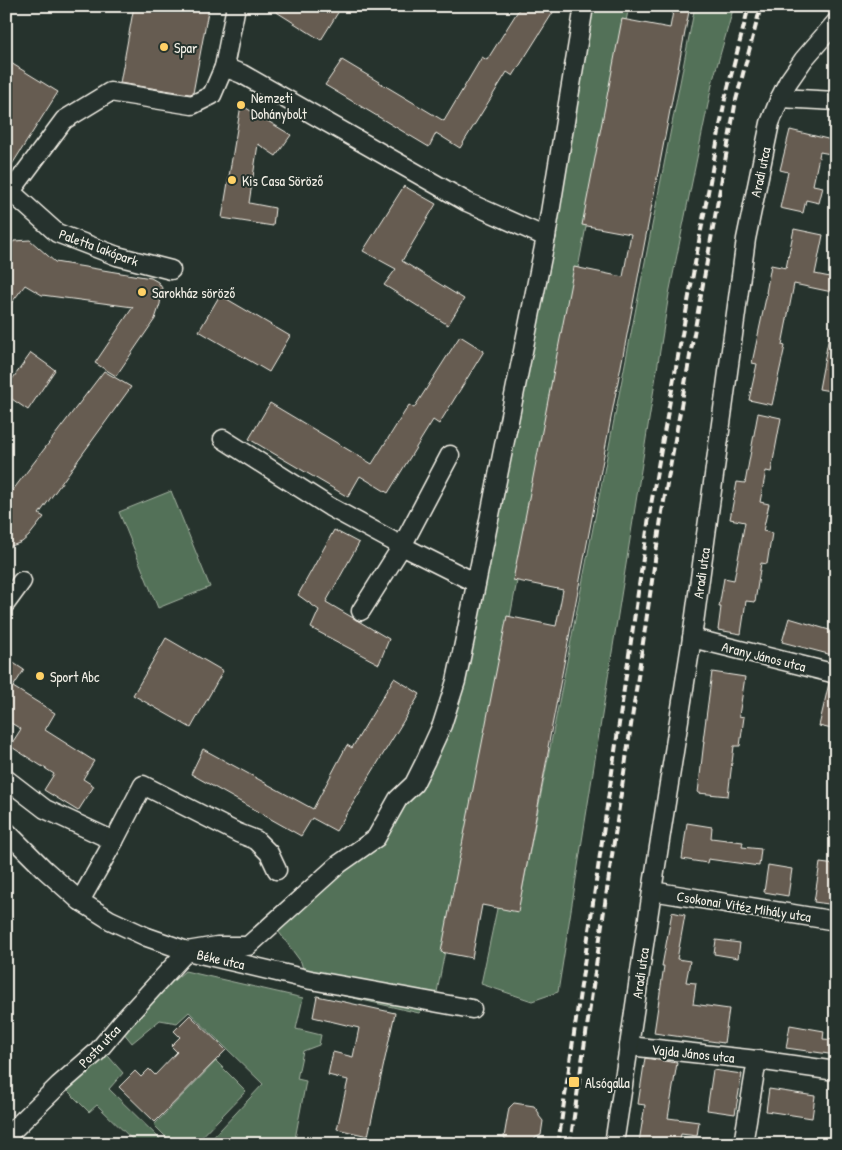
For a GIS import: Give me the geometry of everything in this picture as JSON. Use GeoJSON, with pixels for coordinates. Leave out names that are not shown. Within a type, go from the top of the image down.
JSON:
{"type":"FeatureCollection","features":[{"type":"Feature","properties":{"kind":"street"},"geometry":{"type":"LineString","coordinates":[[236,6],[224,66],[242,74],[467,202],[546,238]]}},
{"type":"Feature","properties":{"kind":"street"},"geometry":{"type":"LineString","coordinates":[[187,951],[217,946],[248,946],[339,864],[376,838],[398,800],[414,784],[442,725],[456,681],[546,238],[584,6]]}},
{"type":"Feature","properties":{"kind":"street","name":"Aradi utca"},"geometry":{"type":"LineString","coordinates":[[614,1144],[692,638],[746,239],[770,123],[780,98],[788,82],[799,67],[836,22]]}},
{"type":"Feature","properties":{"kind":"street","name":"Paletta lakópark"},"geometry":{"type":"LineString","coordinates":[[172,270],[117,256],[57,234],[8,195],[64,120],[110,92],[192,106],[212,95],[224,66]]}},
{"type":"Feature","properties":{"kind":"street"},"geometry":{"type":"LineString","coordinates":[[780,98],[836,101]]}},
{"type":"Feature","properties":{"kind":"street"},"geometry":{"type":"LineString","coordinates":[[223,439],[330,507],[476,583]]}},
{"type":"Feature","properties":{"kind":"street"},"geometry":{"type":"LineString","coordinates":[[361,611],[402,546],[450,455]]}},
{"type":"Feature","properties":{"kind":"street"},"geometry":{"type":"LineString","coordinates":[[6,603],[22,581]]}},
{"type":"Feature","properties":{"kind":"street","name":"Arany János utca"},"geometry":{"type":"LineString","coordinates":[[692,638],[836,674]]}},
{"type":"Feature","properties":{"kind":"street"},"geometry":{"type":"LineString","coordinates":[[6,779],[45,809],[114,841]]}},
{"type":"Feature","properties":{"kind":"street"},"geometry":{"type":"LineString","coordinates":[[80,901],[143,785],[238,833],[256,840],[269,853],[276,870]]}},
{"type":"Feature","properties":{"kind":"street","name":"Béke utca"},"geometry":{"type":"LineString","coordinates":[[6,831],[80,901],[110,920],[147,937],[187,951],[312,980],[472,1009]]}},
{"type":"Feature","properties":{"kind":"street","name":"Csokonai Vitéz Mihály utca"},"geometry":{"type":"LineString","coordinates":[[652,890],[836,921]]}},
{"type":"Feature","properties":{"kind":"street","name":"Posta utca"},"geometry":{"type":"LineString","coordinates":[[6,1137],[97,1052],[187,951]]}},
{"type":"Feature","properties":{"kind":"street","name":"Vajda János utca"},"geometry":{"type":"LineString","coordinates":[[630,1046],[836,1071]]}},
{"type":"Feature","properties":{"kind":"street"},"geometry":{"type":"LineString","coordinates":[[743,1144],[757,1060]]}},
{"type":"Feature","properties":{"kind":"green space"},"geometry":{"type":"Polygon","coordinates":[[[582,6],[629,6],[437,992],[419,1013],[314,989],[305,976],[301,962],[273,924],[339,864],[398,800],[456,681],[582,6]]]}},
{"type":"Feature","properties":{"kind":"green space"},"geometry":{"type":"Polygon","coordinates":[[[695,6],[734,6],[713,80],[669,294],[558,992],[532,1001],[481,984],[501,890],[522,891],[695,6]]]}},
{"type":"Feature","properties":{"kind":"green space"},"geometry":{"type":"Polygon","coordinates":[[[171,491],[210,587],[158,608],[119,512],[171,491]]]}},
{"type":"Feature","properties":{"kind":"green space"},"geometry":{"type":"Polygon","coordinates":[[[185,971],[303,998],[296,1029],[321,1035],[319,1045],[303,1051],[297,1079],[306,1081],[294,1144],[207,1144],[263,1084],[189,1012],[177,1023],[160,1020],[132,1043],[119,1027],[185,971]]]}},
{"type":"Feature","properties":{"kind":"green space"},"geometry":{"type":"Polygon","coordinates":[[[102,1049],[123,1073],[109,1089],[165,1144],[137,1144],[97,1105],[89,1112],[62,1085],[102,1049]]]}},
{"type":"Feature","properties":{"kind":"green space"},"geometry":{"type":"Polygon","coordinates":[[[216,1061],[246,1091],[195,1144],[173,1144],[154,1125],[216,1061]]]}},
{"type":"Feature","properties":{"kind":"building","name":"Spar"},"geometry":{"type":"Polygon","coordinates":[[[134,6],[209,6],[193,93],[120,83],[134,6]]]}},
{"type":"Feature","properties":{"kind":"building"},"geometry":{"type":"Polygon","coordinates":[[[267,6],[342,6],[321,40],[267,6]]]}},
{"type":"Feature","properties":{"kind":"building"},"geometry":{"type":"Polygon","coordinates":[[[521,6],[557,6],[513,76],[507,72],[460,148],[436,133],[429,147],[325,85],[342,60],[444,121],[482,57],[487,60],[521,6]]]}},
{"type":"Feature","properties":{"kind":"building"},"geometry":{"type":"Polygon","coordinates":[[[674,6],[690,6],[518,912],[482,905],[472,958],[441,952],[507,616],[556,626],[563,590],[513,580],[574,267],[623,277],[631,234],[582,225],[622,19],[670,28],[674,6]]]}},
{"type":"Feature","properties":{"kind":"building"},"geometry":{"type":"Polygon","coordinates":[[[6,60],[58,92],[6,174],[6,60]]]}},
{"type":"Feature","properties":{"kind":"building"},"geometry":{"type":"Polygon","coordinates":[[[241,105],[291,135],[276,156],[258,144],[249,203],[275,208],[273,226],[222,218],[241,105]]]}},
{"type":"Feature","properties":{"kind":"building"},"geometry":{"type":"Polygon","coordinates":[[[790,130],[836,141],[836,155],[820,152],[813,185],[823,187],[819,203],[806,200],[803,213],[780,208],[788,172],[780,170],[790,130]]]}},
{"type":"Feature","properties":{"kind":"building"},"geometry":{"type":"Polygon","coordinates":[[[404,186],[436,204],[402,261],[464,299],[448,325],[384,285],[396,269],[363,251],[404,186]]]}},
{"type":"Feature","properties":{"kind":"building"},"geometry":{"type":"Polygon","coordinates":[[[794,229],[823,235],[815,274],[835,278],[832,292],[794,284],[782,345],[785,346],[772,405],[749,400],[757,364],[752,363],[771,265],[786,268],[794,229]]]}},
{"type":"Feature","properties":{"kind":"building"},"geometry":{"type":"Polygon","coordinates":[[[30,240],[55,262],[151,278],[158,282],[162,288],[160,304],[155,319],[116,376],[95,363],[133,307],[42,295],[25,285],[6,310],[6,251],[14,241],[30,240]]]}},
{"type":"Feature","properties":{"kind":"building"},"geometry":{"type":"Polygon","coordinates":[[[220,295],[290,336],[269,372],[199,331],[220,295]]]}},
{"type":"Feature","properties":{"kind":"building"},"geometry":{"type":"Polygon","coordinates":[[[460,336],[484,351],[439,424],[433,420],[388,493],[360,476],[348,497],[249,439],[270,403],[372,464],[409,405],[414,408],[460,336]]]}},
{"type":"Feature","properties":{"kind":"building"},"geometry":{"type":"Polygon","coordinates":[[[829,336],[836,337],[836,392],[819,389],[829,336]]]}},
{"type":"Feature","properties":{"kind":"building"},"geometry":{"type":"Polygon","coordinates":[[[31,353],[55,370],[28,410],[6,395],[6,388],[31,353]]]}},
{"type":"Feature","properties":{"kind":"building"},"geometry":{"type":"Polygon","coordinates":[[[104,371],[131,387],[39,514],[44,517],[22,542],[6,548],[6,499],[104,371]]]}},
{"type":"Feature","properties":{"kind":"building"},"geometry":{"type":"Polygon","coordinates":[[[758,413],[781,418],[771,472],[766,471],[760,502],[769,504],[763,531],[772,533],[767,564],[761,563],[755,602],[746,601],[741,634],[718,630],[721,607],[719,607],[724,578],[734,580],[745,522],[730,519],[737,482],[745,483],[758,413]]]}},
{"type":"Feature","properties":{"kind":"building"},"geometry":{"type":"Polygon","coordinates":[[[334,530],[359,543],[326,602],[389,639],[379,664],[311,628],[319,610],[298,595],[334,530]]]}},
{"type":"Feature","properties":{"kind":"building"},"geometry":{"type":"Polygon","coordinates":[[[789,618],[836,632],[836,656],[782,642],[789,618]]]}},
{"type":"Feature","properties":{"kind":"building"},"geometry":{"type":"Polygon","coordinates":[[[166,638],[223,671],[191,728],[133,695],[166,638]]]}},
{"type":"Feature","properties":{"kind":"building"},"geometry":{"type":"Polygon","coordinates":[[[6,658],[24,670],[13,687],[55,713],[45,730],[94,761],[83,779],[94,786],[78,811],[44,790],[54,774],[10,746],[21,729],[6,720],[6,658]]]}},
{"type":"Feature","properties":{"kind":"building"},"geometry":{"type":"Polygon","coordinates":[[[712,672],[745,677],[739,716],[744,717],[740,746],[734,746],[728,796],[698,793],[712,672]]]}},
{"type":"Feature","properties":{"kind":"building"},"geometry":{"type":"Polygon","coordinates":[[[394,678],[420,694],[336,831],[312,818],[301,836],[191,774],[203,749],[313,809],[347,745],[352,748],[394,678]]]}},
{"type":"Feature","properties":{"kind":"building"},"geometry":{"type":"Polygon","coordinates":[[[829,683],[836,684],[836,730],[819,726],[829,683]]]}},
{"type":"Feature","properties":{"kind":"building"},"geometry":{"type":"Polygon","coordinates":[[[687,823],[712,827],[711,838],[743,842],[742,847],[761,849],[759,866],[708,859],[707,863],[682,859],[687,823]]]}},
{"type":"Feature","properties":{"kind":"building"},"geometry":{"type":"Polygon","coordinates":[[[820,863],[836,865],[836,905],[814,902],[820,863]]]}},
{"type":"Feature","properties":{"kind":"building"},"geometry":{"type":"Polygon","coordinates":[[[768,865],[792,869],[788,896],[764,892],[768,865]]]}},
{"type":"Feature","properties":{"kind":"building"},"geometry":{"type":"Polygon","coordinates":[[[672,912],[685,915],[677,959],[690,961],[686,982],[696,983],[693,1004],[729,1009],[724,1043],[654,1033],[664,966],[662,966],[672,912]]]}},
{"type":"Feature","properties":{"kind":"building"},"geometry":{"type":"Polygon","coordinates":[[[716,940],[740,943],[738,958],[714,954],[716,940]]]}},
{"type":"Feature","properties":{"kind":"building"},"geometry":{"type":"Polygon","coordinates":[[[317,996],[395,1013],[368,1136],[337,1129],[348,1080],[328,1075],[333,1052],[353,1057],[359,1028],[313,1017],[317,996]]]}},
{"type":"Feature","properties":{"kind":"building"},"geometry":{"type":"Polygon","coordinates":[[[190,1015],[226,1050],[155,1122],[119,1087],[135,1071],[141,1077],[149,1069],[155,1075],[177,1052],[171,1046],[180,1037],[174,1031],[190,1015]]]}},
{"type":"Feature","properties":{"kind":"building"},"geometry":{"type":"Polygon","coordinates":[[[790,1025],[824,1031],[823,1039],[836,1040],[836,1055],[786,1048],[790,1025]]]}},
{"type":"Feature","properties":{"kind":"building"},"geometry":{"type":"Polygon","coordinates":[[[645,1058],[677,1063],[668,1118],[699,1122],[697,1136],[681,1134],[679,1144],[648,1144],[639,1142],[645,1105],[638,1104],[645,1058]]]}},
{"type":"Feature","properties":{"kind":"building"},"geometry":{"type":"Polygon","coordinates":[[[713,1070],[742,1074],[735,1114],[707,1110],[713,1070]]]}},
{"type":"Feature","properties":{"kind":"building"},"geometry":{"type":"Polygon","coordinates":[[[769,1089],[815,1096],[812,1118],[766,1111],[769,1089]]]}},
{"type":"Feature","properties":{"kind":"building"},"geometry":{"type":"Polygon","coordinates":[[[514,1103],[534,1106],[539,1113],[543,1121],[541,1135],[535,1138],[535,1144],[508,1143],[504,1137],[509,1108],[514,1103]]]}},
{"type":"Feature","properties":{"kind":"railway"},"geometry":{"type":"LineString","coordinates":[[558,1144],[650,510],[725,99],[749,6]]}},
{"type":"Feature","properties":{"kind":"railway"},"geometry":{"type":"LineString","coordinates":[[570,1144],[662,512],[736,100],[761,6]]}},
{"type":"Feature","properties":{"kind":"place","name":"Spar"},"geometry":{"type":"Point","coordinates":[164,47]}},
{"type":"Feature","properties":{"kind":"place","name":"Nemzeti Dohánybolt"},"geometry":{"type":"Point","coordinates":[241,105]}},
{"type":"Feature","properties":{"kind":"place","name":"Kis Casa Söröző"},"geometry":{"type":"Point","coordinates":[232,180]}},
{"type":"Feature","properties":{"kind":"place","name":"Sarokház söröző"},"geometry":{"type":"Point","coordinates":[142,292]}},
{"type":"Feature","properties":{"kind":"place","name":"Sport Abc"},"geometry":{"type":"Point","coordinates":[40,676]}},
{"type":"Feature","properties":{"kind":"place","name":"Alsógalla"},"geometry":{"type":"Point","coordinates":[574,1082]}}]}
